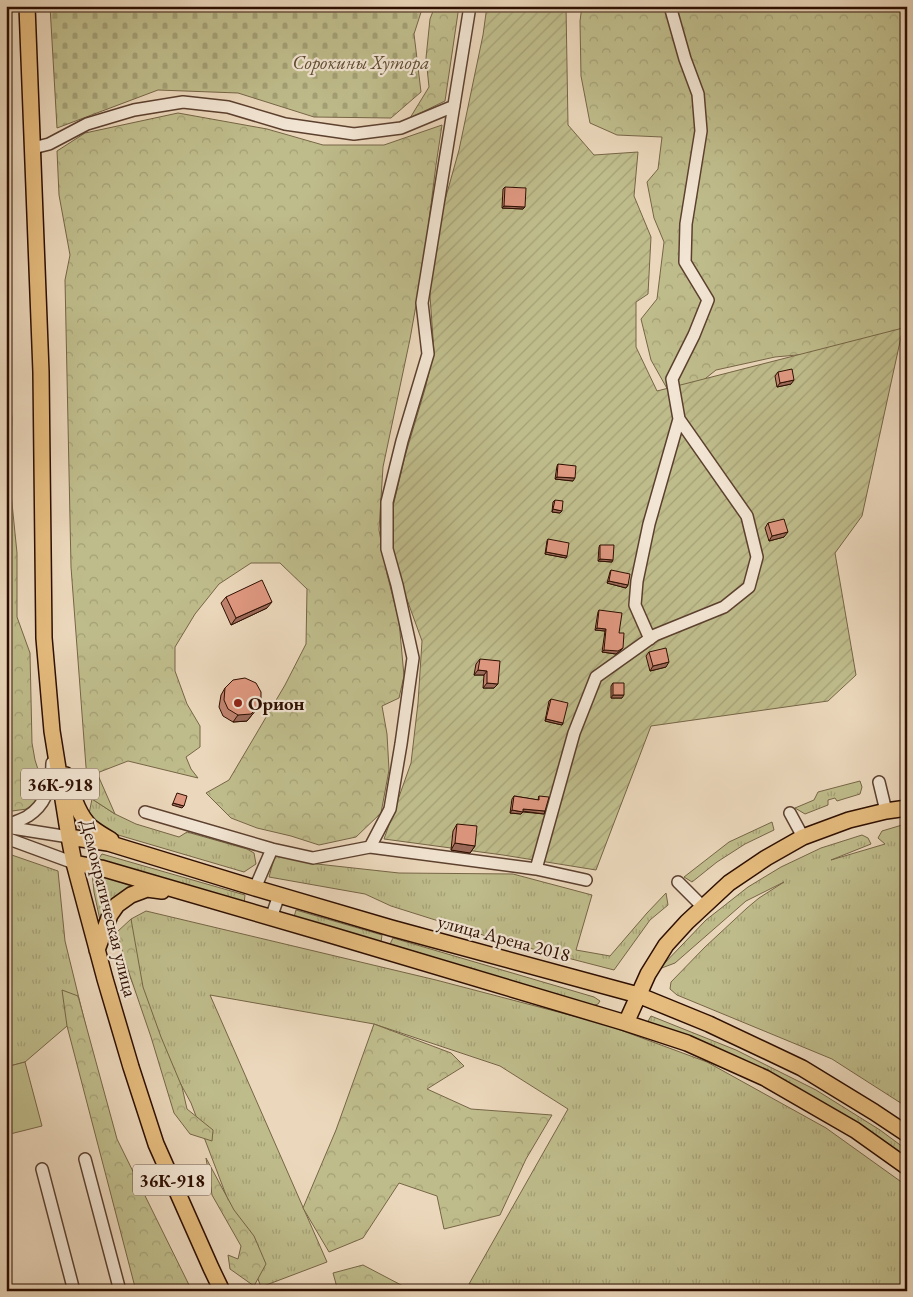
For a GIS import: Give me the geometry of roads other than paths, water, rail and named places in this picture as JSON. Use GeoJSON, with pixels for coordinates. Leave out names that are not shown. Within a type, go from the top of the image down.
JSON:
{"type":"FeatureCollection","features":[{"type":"Feature","properties":{"kind":"main road","name":"Демократическая улица"},"geometry":{"type":"LineString","coordinates":[[27,6],[41,381],[44,638],[52,731],[74,862],[128,1058],[156,1144],[222,1291]]}},
{"type":"Feature","properties":{"kind":"main road"},"geometry":{"type":"LineString","coordinates":[[52,731],[80,812],[89,826],[125,848]]}},
{"type":"Feature","properties":{"kind":"main road"},"geometry":{"type":"LineString","coordinates":[[626,1023],[648,974],[666,944],[729,884],[766,858],[803,837],[849,820],[907,808]]}},
{"type":"Feature","properties":{"kind":"main road","name":"улица Арена 2018"},"geometry":{"type":"LineString","coordinates":[[69,837],[94,840],[125,848],[390,928],[638,995],[709,1024],[802,1068],[907,1134]]}},
{"type":"Feature","properties":{"kind":"main road"},"geometry":{"type":"LineString","coordinates":[[74,862],[101,868],[272,918],[626,1023],[687,1043],[765,1078],[855,1130],[907,1167]]}},
{"type":"Feature","properties":{"kind":"main road"},"geometry":{"type":"LineString","coordinates":[[97,950],[110,915],[117,905],[131,895],[147,889],[184,893]]}},
{"type":"Feature","properties":{"kind":"street"},"geometry":{"type":"LineString","coordinates":[[370,847],[390,809],[413,658],[387,549],[387,502],[402,442],[428,354],[422,303],[470,6]]}},
{"type":"Feature","properties":{"kind":"street"},"geometry":{"type":"LineString","coordinates":[[536,869],[574,733],[596,677],[655,635],[724,607],[749,587],[756,557],[747,516],[679,419],[672,379],[694,335],[708,300],[685,262],[686,224],[701,131],[698,94],[685,59],[670,6]]}},
{"type":"Feature","properties":{"kind":"street"},"geometry":{"type":"LineString","coordinates":[[33,148],[49,144],[86,124],[134,110],[182,102],[228,107],[285,124],[354,134],[401,128],[454,106]]}},
{"type":"Feature","properties":{"kind":"street"},"geometry":{"type":"LineString","coordinates":[[650,639],[635,605],[637,581],[649,524],[679,419]]}},
{"type":"Feature","properties":{"kind":"street"},"geometry":{"type":"LineString","coordinates":[[6,826],[38,809],[46,797],[52,776],[52,731]]}},
{"type":"Feature","properties":{"kind":"street"},"geometry":{"type":"LineString","coordinates":[[879,782],[886,811]]}},
{"type":"Feature","properties":{"kind":"street"},"geometry":{"type":"LineString","coordinates":[[145,812],[272,850],[313,858],[370,847],[536,869],[586,880]]}},
{"type":"Feature","properties":{"kind":"street"},"geometry":{"type":"LineString","coordinates":[[790,813],[803,837]]}},
{"type":"Feature","properties":{"kind":"street"},"geometry":{"type":"LineString","coordinates":[[6,826],[69,837]]}},
{"type":"Feature","properties":{"kind":"street"},"geometry":{"type":"LineString","coordinates":[[6,838],[74,862]]}},
{"type":"Feature","properties":{"kind":"street"},"geometry":{"type":"LineString","coordinates":[[255,888],[272,850]]}},
{"type":"Feature","properties":{"kind":"street"},"geometry":{"type":"LineString","coordinates":[[678,882],[703,907]]}},
{"type":"Feature","properties":{"kind":"street"},"geometry":{"type":"LineString","coordinates":[[272,918],[279,895]]}},
{"type":"Feature","properties":{"kind":"street"},"geometry":{"type":"LineString","coordinates":[[85,1159],[120,1291]]}},
{"type":"Feature","properties":{"kind":"street"},"geometry":{"type":"LineString","coordinates":[[42,1169],[74,1291]]}},
{"type":"Feature","properties":{"kind":"place","name":"Орион"},"geometry":{"type":"Point","coordinates":[238,703]}},
{"type":"Feature","properties":{"kind":"park label","name":"Сорокины Хутора"},"geometry":{"type":"Point","coordinates":[361,62]}}]}
